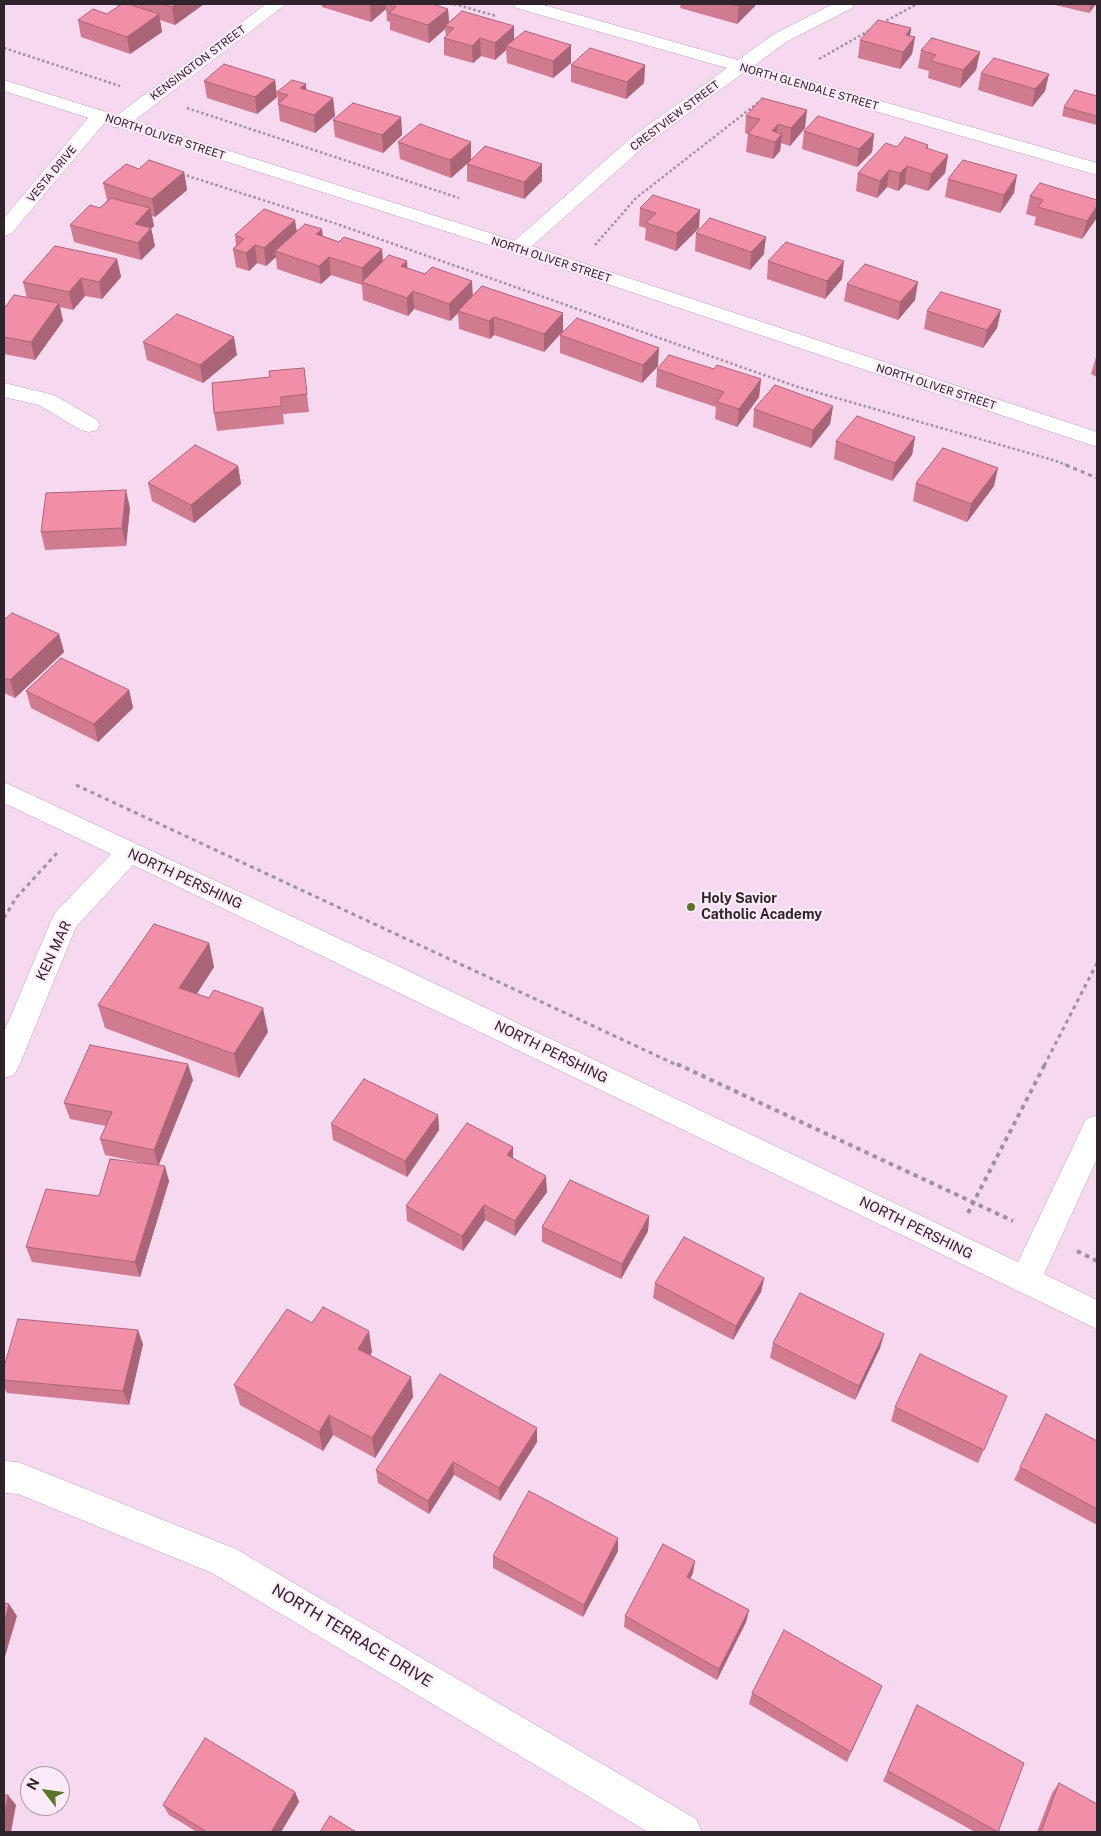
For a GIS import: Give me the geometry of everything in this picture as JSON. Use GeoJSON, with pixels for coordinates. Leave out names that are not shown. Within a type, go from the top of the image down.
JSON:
{"type":"FeatureCollection","features":[{"type":"Feature","properties":{"kind":"street","name":"KENSINGTON STREET"},"geometry":{"type":"LineString","coordinates":[[119,123],[277,4]]}},
{"type":"Feature","properties":{"kind":"street","name":"NORTH GLENDALE STREET"},"geometry":{"type":"LineString","coordinates":[[522,4],[1097,169]]}},
{"type":"Feature","properties":{"kind":"street","name":"CRESTVIEW STREET"},"geometry":{"type":"LineString","coordinates":[[518,248],[639,141],[780,38],[846,4]]}},
{"type":"Feature","properties":{"kind":"street","name":"NORTH OLIVER STREET"},"geometry":{"type":"LineString","coordinates":[[4,85],[518,248],[1097,440]]}},
{"type":"Feature","properties":{"kind":"street","name":"VESTA DRIVE"},"geometry":{"type":"LineString","coordinates":[[4,230],[100,116]]}},
{"type":"Feature","properties":{"kind":"street"},"geometry":{"type":"LineString","coordinates":[[4,390],[46,400],[89,425]]}},
{"type":"Feature","properties":{"kind":"street","name":"NORTH PERSHING"},"geometry":{"type":"LineString","coordinates":[[4,792],[390,974],[1097,1315]]}},
{"type":"Feature","properties":{"kind":"street","name":"KEN MAR"},"geometry":{"type":"LineString","coordinates":[[4,1066],[65,921],[129,852]]}},
{"type":"Feature","properties":{"kind":"street"},"geometry":{"type":"LineString","coordinates":[[1025,1281],[1097,1128]]}},
{"type":"Feature","properties":{"kind":"street","name":"NORTH TERRACE DRIVE"},"geometry":{"type":"LineString","coordinates":[[4,1477],[18,1478],[224,1561],[683,1832]]}},
{"type":"Feature","properties":{"kind":"path"},"geometry":{"type":"LineString","coordinates":[[594,246],[636,198],[726,126],[824,56],[917,4]]}},
{"type":"Feature","properties":{"kind":"path"},"geometry":{"type":"LineString","coordinates":[[177,172],[337,224],[798,387],[1053,460],[1097,478]]}},
{"type":"Feature","properties":{"kind":"path"},"geometry":{"type":"LineString","coordinates":[[76,785],[1097,1261]]}},
{"type":"Feature","properties":{"kind":"path"},"geometry":{"type":"LineString","coordinates":[[4,918],[16,898],[107,799]]}},
{"type":"Feature","properties":{"kind":"path"},"geometry":{"type":"LineString","coordinates":[[965,1219],[1097,963]]}},
{"type":"Feature","properties":{"kind":"building"},"geometry":{"type":"Polygon","coordinates":[[[122,4],[128,4],[159,14],[127,37],[78,20],[93,9],[107,14],[122,4]]]}},
{"type":"Feature","properties":{"kind":"building"},"geometry":{"type":"Polygon","coordinates":[[[161,4],[177,4],[172,7],[161,4]]]}},
{"type":"Feature","properties":{"kind":"building"},"geometry":{"type":"Polygon","coordinates":[[[386,4],[432,4],[448,9],[428,25],[389,13],[396,7],[386,4]]]}},
{"type":"Feature","properties":{"kind":"building"},"geometry":{"type":"Polygon","coordinates":[[[462,11],[514,26],[495,43],[480,38],[472,46],[444,38],[454,28],[445,26],[462,11]]]}},
{"type":"Feature","properties":{"kind":"building"},"geometry":{"type":"Polygon","coordinates":[[[878,20],[911,28],[906,35],[915,37],[903,52],[860,40],[878,20]]]}},
{"type":"Feature","properties":{"kind":"building"},"geometry":{"type":"Polygon","coordinates":[[[525,31],[571,45],[553,61],[506,46],[525,31]]]}},
{"type":"Feature","properties":{"kind":"building"},"geometry":{"type":"Polygon","coordinates":[[[932,38],[980,52],[963,70],[931,61],[936,55],[921,50],[932,38]]]}},
{"type":"Feature","properties":{"kind":"building"},"geometry":{"type":"Polygon","coordinates":[[[590,48],[645,65],[627,82],[571,65],[590,48]]]}},
{"type":"Feature","properties":{"kind":"building"},"geometry":{"type":"Polygon","coordinates":[[[994,58],[1049,74],[1035,89],[981,73],[994,58]]]}},
{"type":"Feature","properties":{"kind":"building"},"geometry":{"type":"Polygon","coordinates":[[[224,64],[275,80],[255,97],[204,81],[224,64]]]}},
{"type":"Feature","properties":{"kind":"building"},"geometry":{"type":"Polygon","coordinates":[[[292,80],[306,84],[300,88],[333,98],[314,115],[278,104],[288,95],[277,92],[292,80]]]}},
{"type":"Feature","properties":{"kind":"building"},"geometry":{"type":"Polygon","coordinates":[[[1075,90],[1097,96],[1097,116],[1064,107],[1075,90]]]}},
{"type":"Feature","properties":{"kind":"building"},"geometry":{"type":"Polygon","coordinates":[[[762,98],[807,110],[791,128],[778,124],[772,131],[782,134],[775,142],[748,134],[760,119],[746,116],[762,98]]]}},
{"type":"Feature","properties":{"kind":"building"},"geometry":{"type":"Polygon","coordinates":[[[353,103],[401,117],[382,135],[333,120],[353,103]]]}},
{"type":"Feature","properties":{"kind":"building"},"geometry":{"type":"Polygon","coordinates":[[[818,116],[874,134],[859,149],[804,131],[818,116]]]}},
{"type":"Feature","properties":{"kind":"building"},"geometry":{"type":"Polygon","coordinates":[[[420,124],[471,142],[450,160],[398,142],[420,124]]]}},
{"type":"Feature","properties":{"kind":"building"},"geometry":{"type":"Polygon","coordinates":[[[905,137],[928,145],[926,148],[948,155],[931,174],[907,166],[900,173],[889,170],[880,181],[858,173],[886,143],[897,147],[905,137]]]}},
{"type":"Feature","properties":{"kind":"building"},"geometry":{"type":"Polygon","coordinates":[[[485,146],[542,164],[524,182],[467,164],[485,146]]]}},
{"type":"Feature","properties":{"kind":"building"},"geometry":{"type":"Polygon","coordinates":[[[149,160],[184,172],[152,199],[103,183],[126,164],[139,169],[149,160]]]}},
{"type":"Feature","properties":{"kind":"building"},"geometry":{"type":"Polygon","coordinates":[[[963,160],[1017,175],[1004,195],[948,179],[963,160]]]}},
{"type":"Feature","properties":{"kind":"building"},"geometry":{"type":"Polygon","coordinates":[[[1040,183],[1097,200],[1097,206],[1087,221],[1038,207],[1043,200],[1030,196],[1040,183]]]}},
{"type":"Feature","properties":{"kind":"building"},"geometry":{"type":"Polygon","coordinates":[[[653,195],[700,210],[677,233],[646,223],[656,213],[640,208],[653,195]]]}},
{"type":"Feature","properties":{"kind":"building"},"geometry":{"type":"Polygon","coordinates":[[[111,198],[150,208],[135,224],[151,228],[138,243],[70,225],[90,205],[100,208],[111,198]]]}},
{"type":"Feature","properties":{"kind":"building"},"geometry":{"type":"Polygon","coordinates":[[[264,209],[295,220],[264,248],[255,245],[246,253],[233,249],[244,239],[235,235],[264,209]]]}},
{"type":"Feature","properties":{"kind":"building"},"geometry":{"type":"Polygon","coordinates":[[[710,218],[766,237],[751,252],[696,233],[710,218]]]}},
{"type":"Feature","properties":{"kind":"building"},"geometry":{"type":"Polygon","coordinates":[[[305,224],[322,229],[316,234],[339,242],[344,237],[382,249],[362,268],[329,257],[319,266],[275,251],[305,224]]]}},
{"type":"Feature","properties":{"kind":"building"},"geometry":{"type":"Polygon","coordinates":[[[786,242],[844,261],[827,281],[768,261],[786,242]]]}},
{"type":"Feature","properties":{"kind":"building"},"geometry":{"type":"Polygon","coordinates":[[[55,246],[117,259],[99,282],[81,278],[69,292],[23,282],[55,246]]]}},
{"type":"Feature","properties":{"kind":"building"},"geometry":{"type":"Polygon","coordinates":[[[389,255],[407,261],[401,266],[425,274],[432,267],[472,281],[449,304],[413,291],[407,298],[362,282],[389,255]]]}},
{"type":"Feature","properties":{"kind":"building"},"geometry":{"type":"Polygon","coordinates":[[[865,264],[918,282],[900,302],[847,284],[865,264]]]}},
{"type":"Feature","properties":{"kind":"building"},"geometry":{"type":"Polygon","coordinates":[[[482,286],[563,313],[544,334],[494,317],[489,321],[458,311],[482,286]]]}},
{"type":"Feature","properties":{"kind":"building"},"geometry":{"type":"Polygon","coordinates":[[[941,292],[1001,310],[987,330],[927,311],[941,292]]]}},
{"type":"Feature","properties":{"kind":"building"},"geometry":{"type":"Polygon","coordinates":[[[14,295],[59,303],[31,342],[4,337],[4,309],[14,295]]]}},
{"type":"Feature","properties":{"kind":"building"},"geometry":{"type":"Polygon","coordinates":[[[177,314],[234,337],[200,365],[143,342],[177,314]]]}},
{"type":"Feature","properties":{"kind":"building"},"geometry":{"type":"Polygon","coordinates":[[[577,318],[659,348],[643,365],[560,335],[577,318]]]}},
{"type":"Feature","properties":{"kind":"building"},"geometry":{"type":"Polygon","coordinates":[[[669,355],[714,369],[717,365],[761,379],[739,409],[717,402],[724,392],[657,369],[669,355]]]}},
{"type":"Feature","properties":{"kind":"building"},"geometry":{"type":"Polygon","coordinates":[[[304,368],[307,394],[281,397],[281,406],[214,413],[212,383],[270,377],[269,371],[304,368]]]}},
{"type":"Feature","properties":{"kind":"building"},"geometry":{"type":"Polygon","coordinates":[[[775,385],[833,406],[813,430],[754,409],[775,385]]]}},
{"type":"Feature","properties":{"kind":"building"},"geometry":{"type":"Polygon","coordinates":[[[857,416],[915,437],[895,463],[836,441],[857,416]]]}},
{"type":"Feature","properties":{"kind":"building"},"geometry":{"type":"Polygon","coordinates":[[[195,445],[238,466],[191,505],[148,483],[195,445]]]}},
{"type":"Feature","properties":{"kind":"building"},"geometry":{"type":"Polygon","coordinates":[[[943,448],[998,468],[971,504],[916,483],[943,448]]]}},
{"type":"Feature","properties":{"kind":"building"},"geometry":{"type":"Polygon","coordinates":[[[126,490],[122,528],[41,532],[46,493],[126,490]]]}},
{"type":"Feature","properties":{"kind":"building"},"geometry":{"type":"Polygon","coordinates":[[[12,613],[59,634],[10,680],[4,678],[4,620],[12,613]]]}},
{"type":"Feature","properties":{"kind":"building"},"geometry":{"type":"Polygon","coordinates":[[[61,658],[129,690],[94,724],[26,691],[61,658]]]}},
{"type":"Feature","properties":{"kind":"building"},"geometry":{"type":"Polygon","coordinates":[[[154,924],[209,943],[179,988],[209,998],[214,990],[263,1008],[234,1054],[98,1005],[154,924]]]}},
{"type":"Feature","properties":{"kind":"building"},"geometry":{"type":"Polygon","coordinates":[[[90,1045],[188,1064],[154,1150],[100,1139],[112,1112],[64,1103],[90,1045]]]}},
{"type":"Feature","properties":{"kind":"building"},"geometry":{"type":"Polygon","coordinates":[[[364,1079],[438,1115],[405,1161],[331,1124],[364,1079]]]}},
{"type":"Feature","properties":{"kind":"building"},"geometry":{"type":"Polygon","coordinates":[[[467,1123],[513,1147],[507,1155],[546,1176],[515,1221],[484,1205],[462,1236],[406,1206],[467,1123]]]}},
{"type":"Feature","properties":{"kind":"building"},"geometry":{"type":"Polygon","coordinates":[[[110,1159],[165,1166],[135,1262],[26,1247],[46,1189],[99,1196],[110,1159]]]}},
{"type":"Feature","properties":{"kind":"building"},"geometry":{"type":"Polygon","coordinates":[[[570,1180],[649,1216],[622,1264],[542,1227],[570,1180]]]}},
{"type":"Feature","properties":{"kind":"building"},"geometry":{"type":"Polygon","coordinates":[[[684,1237],[764,1278],[736,1326],[655,1283],[684,1237]]]}},
{"type":"Feature","properties":{"kind":"building"},"geometry":{"type":"Polygon","coordinates":[[[800,1293],[884,1334],[859,1386],[773,1343],[800,1293]]]}},
{"type":"Feature","properties":{"kind":"building"},"geometry":{"type":"Polygon","coordinates":[[[323,1307],[369,1331],[358,1349],[411,1377],[372,1438],[329,1415],[319,1432],[234,1385],[287,1309],[312,1323],[323,1307]]]}},
{"type":"Feature","properties":{"kind":"building"},"geometry":{"type":"Polygon","coordinates":[[[18,1319],[138,1330],[123,1391],[4,1380],[4,1367],[18,1319]]]}},
{"type":"Feature","properties":{"kind":"building"},"geometry":{"type":"Polygon","coordinates":[[[920,1354],[1007,1396],[984,1450],[895,1407],[920,1354]]]}},
{"type":"Feature","properties":{"kind":"building"},"geometry":{"type":"Polygon","coordinates":[[[440,1374],[537,1428],[499,1488],[453,1462],[428,1501],[376,1470],[440,1374]]]}},
{"type":"Feature","properties":{"kind":"building"},"geometry":{"type":"Polygon","coordinates":[[[1046,1414],[1097,1441],[1097,1509],[1020,1467],[1046,1414]]]}},
{"type":"Feature","properties":{"kind":"building"},"geometry":{"type":"Polygon","coordinates":[[[529,1491],[618,1538],[584,1605],[493,1556],[529,1491]]]}},
{"type":"Feature","properties":{"kind":"building"},"geometry":{"type":"Polygon","coordinates":[[[663,1544],[695,1561],[687,1577],[749,1610],[719,1669],[625,1616],[663,1544]]]}},
{"type":"Feature","properties":{"kind":"building"},"geometry":{"type":"Polygon","coordinates":[[[4,1603],[9,1604],[4,1623],[4,1603]]]}},
{"type":"Feature","properties":{"kind":"building"},"geometry":{"type":"Polygon","coordinates":[[[784,1630],[882,1686],[851,1752],[752,1693],[784,1630]]]}},
{"type":"Feature","properties":{"kind":"building"},"geometry":{"type":"Polygon","coordinates":[[[917,1705],[1024,1763],[998,1832],[888,1771],[917,1705]]]}},
{"type":"Feature","properties":{"kind":"building"},"geometry":{"type":"Polygon","coordinates":[[[205,1738],[295,1792],[271,1832],[207,1832],[163,1805],[205,1738]]]}},
{"type":"Feature","properties":{"kind":"building"},"geometry":{"type":"Polygon","coordinates":[[[1059,1783],[1097,1804],[1097,1832],[1041,1832],[1059,1783]]]}},
{"type":"Feature","properties":{"kind":"building"},"geometry":{"type":"Polygon","coordinates":[[[4,1795],[8,1795],[4,1816],[4,1795]]]}},
{"type":"Feature","properties":{"kind":"building"},"geometry":{"type":"Polygon","coordinates":[[[330,1816],[356,1832],[320,1832],[330,1816]]]}},
{"type":"Feature","properties":{"kind":"place","name":"Holy Savior Catholic Academy"},"geometry":{"type":"Point","coordinates":[691,907]}}]}
